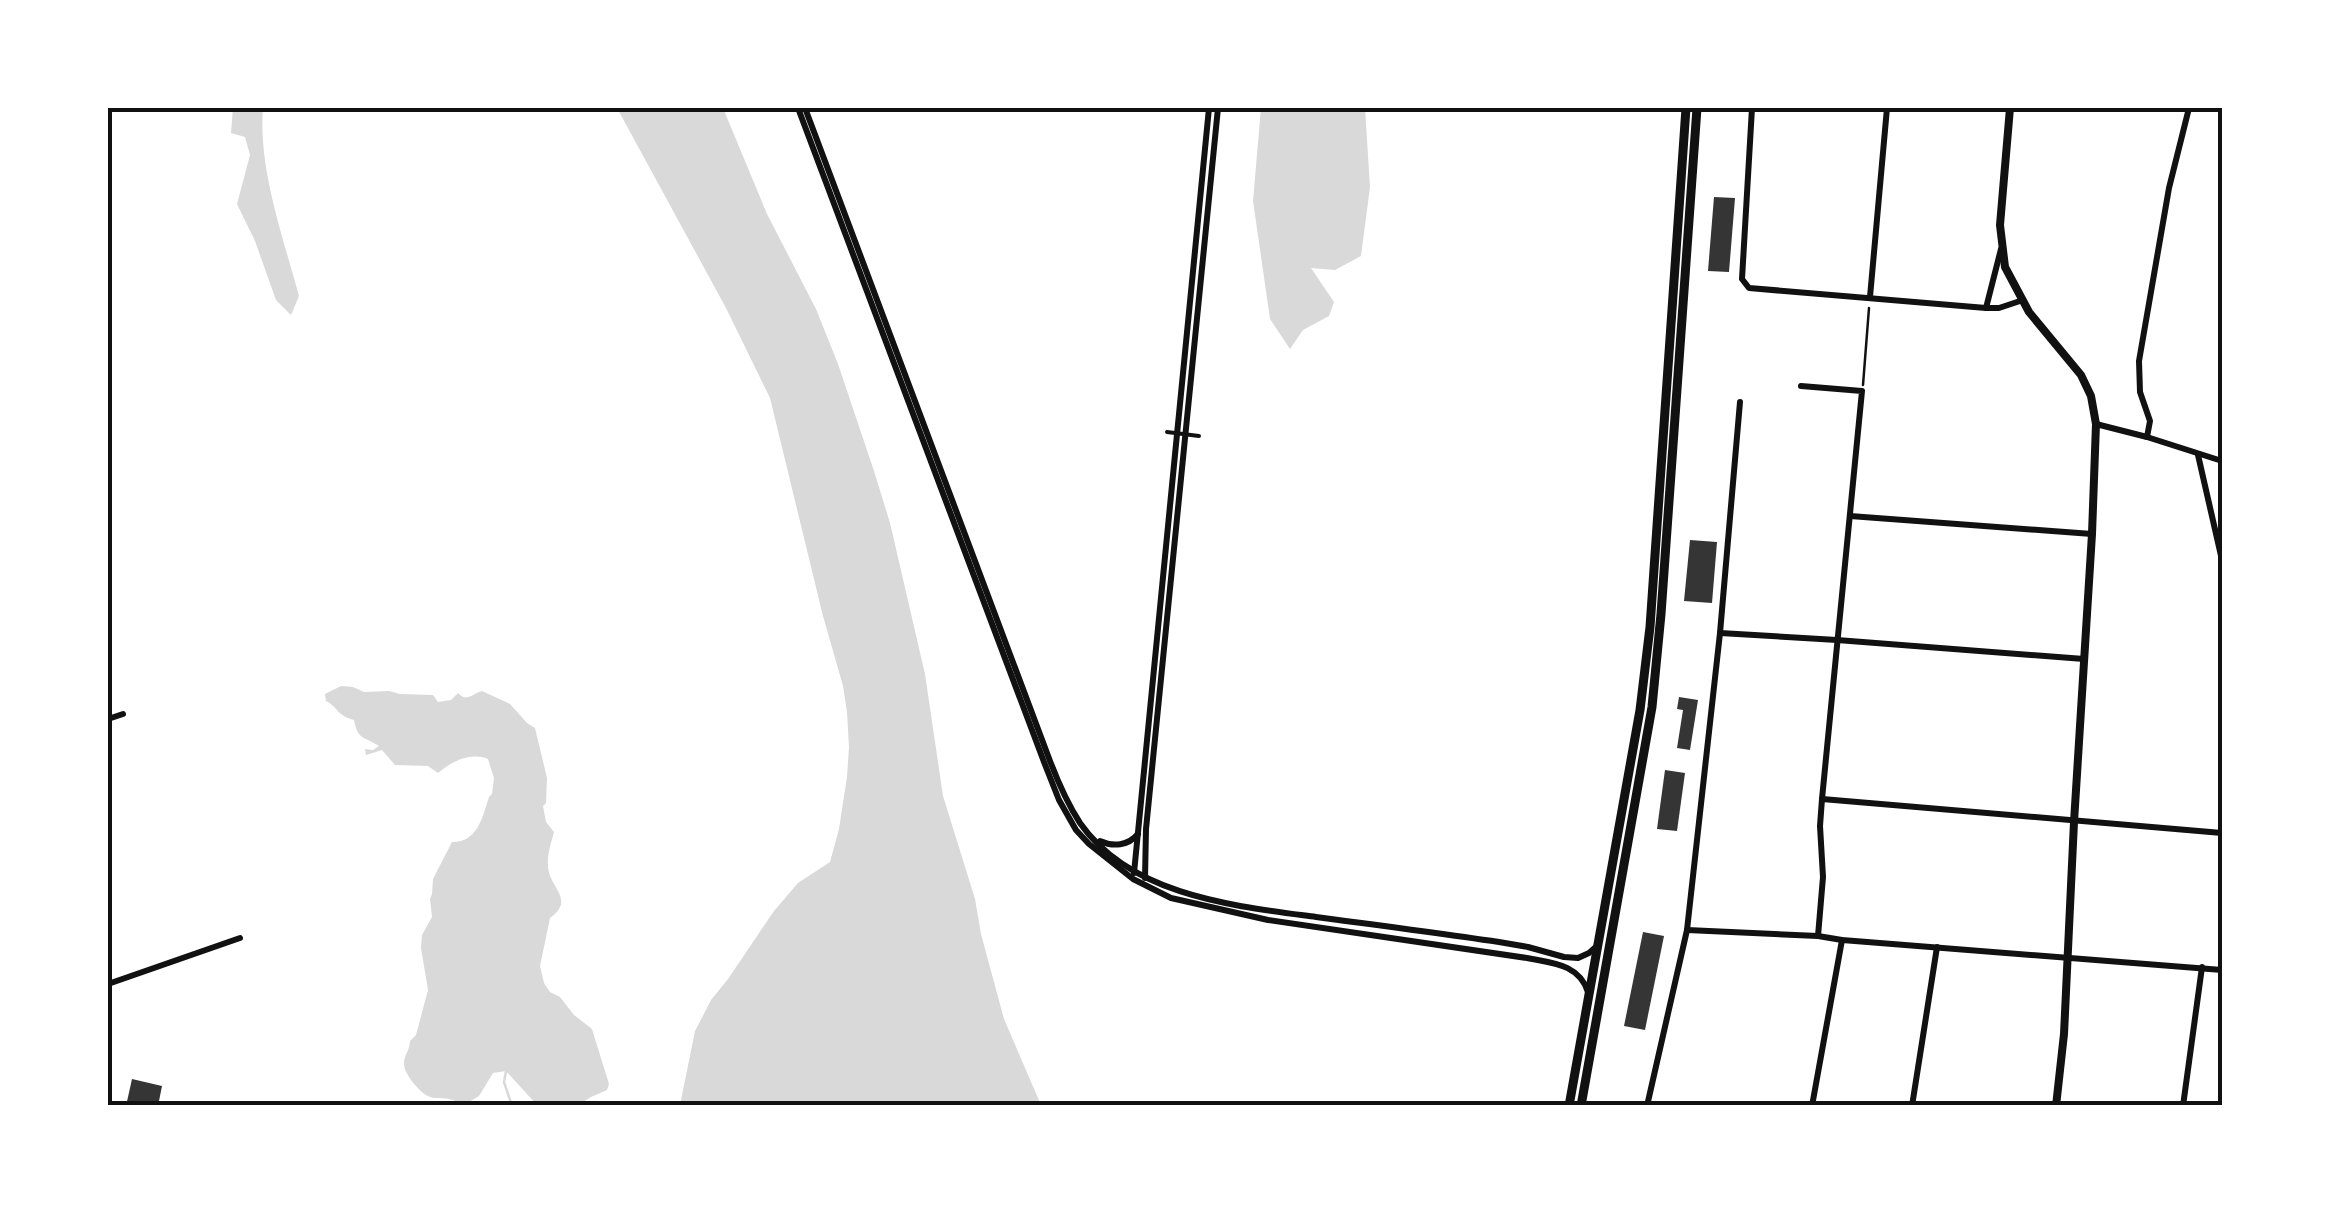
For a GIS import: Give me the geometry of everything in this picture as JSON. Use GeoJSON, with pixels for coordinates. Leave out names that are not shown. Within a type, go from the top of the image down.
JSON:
{"type":"FeatureCollection","features":[{"type":"Feature","properties":{"kind":"main road"},"geometry":{"type":"LineString","coordinates":[[1569,1106],[1640,710],[1650,626],[1686,108]]}},
{"type":"Feature","properties":{"kind":"main road"},"geometry":{"type":"LineString","coordinates":[[1581,1106],[1652,707],[1697,108]]}},
{"type":"Feature","properties":{"kind":"street"},"geometry":{"type":"LineString","coordinates":[[802,108],[1064,798],[1082,826],[1134,875]]}},
{"type":"Feature","properties":{"kind":"street"},"geometry":{"type":"LineString","coordinates":[[802,108],[1059,800],[1076,830],[1089,844],[1134,875],[1184,902],[1268,920],[1562,965],[1576,971],[1585,982],[1589,998]]}},
{"type":"Feature","properties":{"kind":"street"},"geometry":{"type":"LineString","coordinates":[[1182,434],[1209,108]]}},
{"type":"Feature","properties":{"kind":"street"},"geometry":{"type":"LineString","coordinates":[[1134,875],[1142,834],[1218,108]]}},
{"type":"Feature","properties":{"kind":"street"},"geometry":{"type":"LineString","coordinates":[[1752,108],[1742,279],[1750,288],[1986,308],[2022,300]]}},
{"type":"Feature","properties":{"kind":"street"},"geometry":{"type":"LineString","coordinates":[[1870,296],[1887,108]]}},
{"type":"Feature","properties":{"kind":"street"},"geometry":{"type":"LineString","coordinates":[[2010,108],[2000,224],[2005,267],[2028,312],[2081,375],[2091,396],[2096,424],[2064,1034],[2056,1106]]}},
{"type":"Feature","properties":{"kind":"street"},"geometry":{"type":"LineString","coordinates":[[2147,436],[2150,421],[2140,392],[2139,361],[2169,188],[2188,108]]}},
{"type":"Feature","properties":{"kind":"street"},"geometry":{"type":"LineString","coordinates":[[1986,308],[2001,248]]}},
{"type":"Feature","properties":{"kind":"street"},"geometry":{"type":"LineString","coordinates":[[1801,386],[1862,391],[1822,799],[1823,877],[1818,936]]}},
{"type":"Feature","properties":{"kind":"street"},"geometry":{"type":"LineString","coordinates":[[1647,1106],[1686,930],[1720,633],[1740,402]]}},
{"type":"Feature","properties":{"kind":"street"},"geometry":{"type":"LineString","coordinates":[[2096,424],[2222,461]]}},
{"type":"Feature","properties":{"kind":"street"},"geometry":{"type":"LineString","coordinates":[[1167,432],[1198,436]]}},
{"type":"Feature","properties":{"kind":"street"},"geometry":{"type":"LineString","coordinates":[[2198,455],[2222,560]]}},
{"type":"Feature","properties":{"kind":"street"},"geometry":{"type":"LineString","coordinates":[[1850,516],[2092,534]]}},
{"type":"Feature","properties":{"kind":"street"},"geometry":{"type":"LineString","coordinates":[[1720,633],[2084,659]]}},
{"type":"Feature","properties":{"kind":"street"},"geometry":{"type":"LineString","coordinates":[[108,720],[123,714]]}},
{"type":"Feature","properties":{"kind":"street"},"geometry":{"type":"LineString","coordinates":[[1822,799],[2222,833]]}},
{"type":"Feature","properties":{"kind":"street"},"geometry":{"type":"LineString","coordinates":[[1094,839],[1117,846],[1142,834]]}},
{"type":"Feature","properties":{"kind":"street"},"geometry":{"type":"LineString","coordinates":[[1142,834],[1148,882]]}},
{"type":"Feature","properties":{"kind":"street"},"geometry":{"type":"LineString","coordinates":[[1148,882],[1268,911],[1498,942],[1564,957],[1578,958],[1598,946]]}},
{"type":"Feature","properties":{"kind":"street"},"geometry":{"type":"LineString","coordinates":[[1686,930],[1818,936],[2222,970]]}},
{"type":"Feature","properties":{"kind":"street"},"geometry":{"type":"LineString","coordinates":[[108,984],[240,938]]}},
{"type":"Feature","properties":{"kind":"street"},"geometry":{"type":"LineString","coordinates":[[1812,1106],[1842,940]]}},
{"type":"Feature","properties":{"kind":"street"},"geometry":{"type":"LineString","coordinates":[[1912,1106],[1937,947]]}},
{"type":"Feature","properties":{"kind":"street"},"geometry":{"type":"LineString","coordinates":[[2183,1106],[2202,967]]}},
{"type":"Feature","properties":{"kind":"path"},"geometry":{"type":"LineString","coordinates":[[1862,391],[1870,296]]}},
{"type":"Feature","properties":{"kind":"shaded area"},"geometry":{"type":"Polygon","coordinates":[[[233,108],[263,108],[268,178],[299,296],[291,315],[276,300],[237,204],[250,155],[245,137],[231,133],[233,108]]]}},
{"type":"Feature","properties":{"kind":"shaded area"},"geometry":{"type":"Polygon","coordinates":[[[617,108],[723,108],[767,214],[816,309],[890,523],[925,674],[943,796],[975,899],[1004,1019],[1041,1105],[680,1105],[695,1031],[711,1000],[798,883],[830,862],[847,777],[847,712],[770,398],[726,308],[617,108]]]}},
{"type":"Feature","properties":{"kind":"shaded area"},"geometry":{"type":"Polygon","coordinates":[[[1261,108],[1365,108],[1370,187],[1361,256],[1335,270],[1311,268],[1334,302],[1329,316],[1303,330],[1290,349],[1270,319],[1253,201],[1261,108]]]}},
{"type":"Feature","properties":{"kind":"shaded area"},"geometry":{"type":"Polygon","coordinates":[[[341,686],[364,692],[433,695],[438,702],[451,700],[458,693],[467,697],[482,691],[510,704],[535,728],[547,778],[543,806],[546,822],[554,832],[549,874],[561,899],[561,905],[550,918],[540,966],[550,992],[592,1029],[609,1084],[607,1090],[578,1105],[537,1105],[506,1071],[493,1073],[479,1096],[464,1105],[426,1095],[408,1076],[404,1060],[416,1035],[428,990],[421,948],[422,935],[432,917],[433,879],[452,842],[468,838],[478,827],[492,794],[494,778],[488,759],[482,757],[462,759],[438,773],[428,766],[395,765],[382,750],[366,755],[365,749],[379,746],[362,737],[354,720],[326,701],[325,694],[341,686]]]}},
{"type":"Feature","properties":{"kind":"building"},"geometry":{"type":"Polygon","coordinates":[[[1714,197],[1735,198],[1729,272],[1708,271],[1714,197]]]}},
{"type":"Feature","properties":{"kind":"building"},"geometry":{"type":"Polygon","coordinates":[[[1690,540],[1717,542],[1712,603],[1684,601],[1690,540]]]}},
{"type":"Feature","properties":{"kind":"building"},"geometry":{"type":"Polygon","coordinates":[[[1679,697],[1698,700],[1690,750],[1677,748],[1683,710],[1677,709],[1679,697]]]}},
{"type":"Feature","properties":{"kind":"building"},"geometry":{"type":"Polygon","coordinates":[[[1665,770],[1685,773],[1677,831],[1657,829],[1665,770]]]}},
{"type":"Feature","properties":{"kind":"building"},"geometry":{"type":"Polygon","coordinates":[[[1643,932],[1664,936],[1645,1030],[1624,1026],[1643,932]]]}},
{"type":"Feature","properties":{"kind":"building"},"geometry":{"type":"Polygon","coordinates":[[[132,1079],[162,1086],[158,1106],[126,1106],[132,1079]]]}},
{"type":"Feature","properties":{"kind":"waterway"},"geometry":{"type":"LineString","coordinates":[[506,1071],[504,1082],[512,1106]]}}]}
